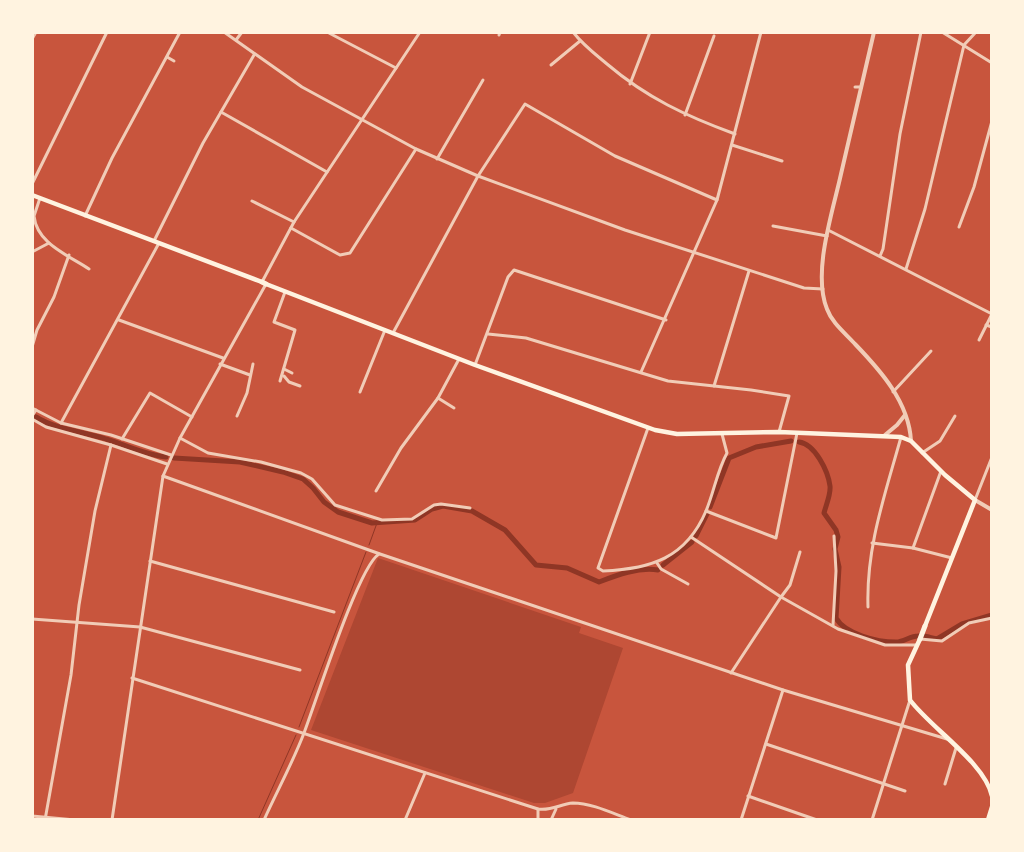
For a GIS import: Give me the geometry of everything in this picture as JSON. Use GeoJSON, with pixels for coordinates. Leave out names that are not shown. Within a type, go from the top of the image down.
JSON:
{"type":"FeatureCollection","features":[{"type":"Feature","properties":{"kind":"main road"},"geometry":{"type":"LineString","coordinates":[[32,195],[459,359],[648,428],[677,434],[797,432],[885,435],[901,437],[911,441],[940,471],[975,500],[908,665],[907,684],[910,700],[984,778],[992,796]]}},
{"type":"Feature","properties":{"kind":"main road"},"geometry":{"type":"LineString","coordinates":[[988,820],[992,806]]}},
{"type":"Feature","properties":{"kind":"street"},"geometry":{"type":"LineString","coordinates":[[32,39],[36,32]]}},
{"type":"Feature","properties":{"kind":"street"},"geometry":{"type":"LineString","coordinates":[[32,184],[107,32]]}},
{"type":"Feature","properties":{"kind":"street"},"geometry":{"type":"LineString","coordinates":[[85,216],[112,158],[180,32]]}},
{"type":"Feature","properties":{"kind":"street"},"geometry":{"type":"LineString","coordinates":[[224,32],[254,55],[302,87],[416,150],[478,176],[694,253],[804,288],[822,290]]}},
{"type":"Feature","properties":{"kind":"street"},"geometry":{"type":"LineString","coordinates":[[236,40],[242,32]]}},
{"type":"Feature","properties":{"kind":"street"},"geometry":{"type":"LineString","coordinates":[[112,820],[163,476],[167,464],[222,358],[264,283],[294,222],[420,32]]}},
{"type":"Feature","properties":{"kind":"street"},"geometry":{"type":"LineString","coordinates":[[573,32],[580,41],[630,84],[668,107],[735,134]]}},
{"type":"Feature","properties":{"kind":"street"},"geometry":{"type":"LineString","coordinates":[[630,84],[650,32]]}},
{"type":"Feature","properties":{"kind":"street"},"geometry":{"type":"LineString","coordinates":[[642,372],[717,200],[761,32]]}},
{"type":"Feature","properties":{"kind":"street"},"geometry":{"type":"LineString","coordinates":[[874,32],[828,230],[822,269],[822,290],[827,309],[834,321],[877,367],[894,392],[904,415],[911,441]]}},
{"type":"Feature","properties":{"kind":"street"},"geometry":{"type":"LineString","coordinates":[[880,256],[884,249],[902,125],[922,32]]}},
{"type":"Feature","properties":{"kind":"street"},"geometry":{"type":"LineString","coordinates":[[942,32],[992,63]]}},
{"type":"Feature","properties":{"kind":"street"},"geometry":{"type":"LineString","coordinates":[[906,269],[925,209],[964,45],[976,32]]}},
{"type":"Feature","properties":{"kind":"street"},"geometry":{"type":"LineString","coordinates":[[329,33],[396,68]]}},
{"type":"Feature","properties":{"kind":"street"},"geometry":{"type":"LineString","coordinates":[[686,115],[714,36]]}},
{"type":"Feature","properties":{"kind":"street"},"geometry":{"type":"LineString","coordinates":[[551,65],[580,41]]}},
{"type":"Feature","properties":{"kind":"street"},"geometry":{"type":"LineString","coordinates":[[154,241],[220,112],[254,55]]}},
{"type":"Feature","properties":{"kind":"street"},"geometry":{"type":"LineString","coordinates":[[167,57],[174,61]]}},
{"type":"Feature","properties":{"kind":"street"},"geometry":{"type":"LineString","coordinates":[[437,158],[483,80]]}},
{"type":"Feature","properties":{"kind":"street"},"geometry":{"type":"LineString","coordinates":[[855,87],[861,87]]}},
{"type":"Feature","properties":{"kind":"street"},"geometry":{"type":"LineString","coordinates":[[393,333],[478,176],[525,104],[615,156],[717,200]]}},
{"type":"Feature","properties":{"kind":"street"},"geometry":{"type":"LineString","coordinates":[[220,112],[327,172]]}},
{"type":"Feature","properties":{"kind":"street"},"geometry":{"type":"LineString","coordinates":[[959,227],[972,194],[992,121]]}},
{"type":"Feature","properties":{"kind":"street"},"geometry":{"type":"LineString","coordinates":[[732,145],[782,161]]}},
{"type":"Feature","properties":{"kind":"street"},"geometry":{"type":"LineString","coordinates":[[291,228],[340,255],[350,254],[416,150]]}},
{"type":"Feature","properties":{"kind":"street"},"geometry":{"type":"LineString","coordinates":[[40,198],[34,220],[40,235],[89,269]]}},
{"type":"Feature","properties":{"kind":"street"},"geometry":{"type":"LineString","coordinates":[[252,201],[294,222]]}},
{"type":"Feature","properties":{"kind":"street"},"geometry":{"type":"LineString","coordinates":[[773,226],[827,236]]}},
{"type":"Feature","properties":{"kind":"street"},"geometry":{"type":"LineString","coordinates":[[828,230],[992,314],[979,340]]}},
{"type":"Feature","properties":{"kind":"street"},"geometry":{"type":"LineString","coordinates":[[32,252],[49,243]]}},
{"type":"Feature","properties":{"kind":"street"},"geometry":{"type":"LineString","coordinates":[[61,423],[160,243]]}},
{"type":"Feature","properties":{"kind":"street"},"geometry":{"type":"LineString","coordinates":[[32,347],[37,330],[51,304],[69,255]]}},
{"type":"Feature","properties":{"kind":"street"},"geometry":{"type":"LineString","coordinates":[[475,365],[508,277],[514,270],[666,320]]}},
{"type":"Feature","properties":{"kind":"street"},"geometry":{"type":"LineString","coordinates":[[714,386],[749,271]]}},
{"type":"Feature","properties":{"kind":"street"},"geometry":{"type":"LineString","coordinates":[[286,291],[274,322],[295,330],[283,369],[284,375],[289,382],[300,386]]}},
{"type":"Feature","properties":{"kind":"street"},"geometry":{"type":"LineString","coordinates":[[119,320],[222,358]]}},
{"type":"Feature","properties":{"kind":"street"},"geometry":{"type":"LineString","coordinates":[[986,325],[992,327]]}},
{"type":"Feature","properties":{"kind":"street"},"geometry":{"type":"LineString","coordinates":[[360,392],[386,330]]}},
{"type":"Feature","properties":{"kind":"street"},"geometry":{"type":"LineString","coordinates":[[488,334],[526,338],[668,381],[789,396],[779,432]]}},
{"type":"Feature","properties":{"kind":"street"},"geometry":{"type":"LineString","coordinates":[[894,392],[930,351]]}},
{"type":"Feature","properties":{"kind":"street"},"geometry":{"type":"LineString","coordinates":[[376,491],[401,448],[438,398],[459,359]]}},
{"type":"Feature","properties":{"kind":"street"},"geometry":{"type":"LineString","coordinates":[[220,364],[250,375]]}},
{"type":"Feature","properties":{"kind":"street"},"geometry":{"type":"LineString","coordinates":[[237,416],[247,393],[253,364]]}},
{"type":"Feature","properties":{"kind":"street"},"geometry":{"type":"LineString","coordinates":[[283,369],[292,373]]}},
{"type":"Feature","properties":{"kind":"street"},"geometry":{"type":"LineString","coordinates":[[280,382],[284,375]]}},
{"type":"Feature","properties":{"kind":"street"},"geometry":{"type":"LineString","coordinates":[[122,440],[150,393],[192,416]]}},
{"type":"Feature","properties":{"kind":"street"},"geometry":{"type":"LineString","coordinates":[[438,398],[454,408]]}},
{"type":"Feature","properties":{"kind":"street"},"geometry":{"type":"LineString","coordinates":[[167,464],[111,445],[46,427],[32,418],[34,409],[61,423],[171,455]]}},
{"type":"Feature","properties":{"kind":"street"},"geometry":{"type":"LineString","coordinates":[[885,435],[897,425],[904,415]]}},
{"type":"Feature","properties":{"kind":"street"},"geometry":{"type":"LineString","coordinates":[[922,453],[940,442],[955,416]]}},
{"type":"Feature","properties":{"kind":"street"},"geometry":{"type":"LineString","coordinates":[[648,428],[598,568],[609,570],[657,564],[678,550],[691,537],[706,511],[721,464],[727,453],[722,434]]}},
{"type":"Feature","properties":{"kind":"street"},"geometry":{"type":"LineString","coordinates":[[706,511],[776,538],[797,432]]}},
{"type":"Feature","properties":{"kind":"street"},"geometry":{"type":"LineString","coordinates":[[868,607],[867,576],[872,543],[901,437]]}},
{"type":"Feature","properties":{"kind":"street"},"geometry":{"type":"LineString","coordinates":[[180,438],[208,454],[261,462],[302,473],[312,479],[329,500],[339,507],[382,520],[412,519],[434,505],[441,504],[470,508]]}},
{"type":"Feature","properties":{"kind":"street"},"geometry":{"type":"LineString","coordinates":[[45,818],[72,666],[77,622],[95,511],[111,445]]}},
{"type":"Feature","properties":{"kind":"street"},"geometry":{"type":"LineString","coordinates":[[992,457],[975,500],[992,510]]}},
{"type":"Feature","properties":{"kind":"street"},"geometry":{"type":"LineString","coordinates":[[913,548],[940,471]]}},
{"type":"Feature","properties":{"kind":"street"},"geometry":{"type":"LineString","coordinates":[[163,476],[380,554],[731,673],[947,739]]}},
{"type":"Feature","properties":{"kind":"street"},"geometry":{"type":"LineString","coordinates":[[833,624],[836,571],[834,536]]}},
{"type":"Feature","properties":{"kind":"street"},"geometry":{"type":"LineString","coordinates":[[691,537],[781,597],[847,633],[879,644],[917,645]]}},
{"type":"Feature","properties":{"kind":"street"},"geometry":{"type":"LineString","coordinates":[[872,543],[913,548],[953,558]]}},
{"type":"Feature","properties":{"kind":"street"},"geometry":{"type":"LineString","coordinates":[[731,673],[790,585],[800,552]]}},
{"type":"Feature","properties":{"kind":"street"},"geometry":{"type":"LineString","coordinates":[[264,820],[304,733],[356,593],[372,560],[380,554]]}},
{"type":"Feature","properties":{"kind":"street"},"geometry":{"type":"LineString","coordinates":[[150,561],[334,612]]}},
{"type":"Feature","properties":{"kind":"street"},"geometry":{"type":"LineString","coordinates":[[657,564],[661,569],[688,584]]}},
{"type":"Feature","properties":{"kind":"street"},"geometry":{"type":"LineString","coordinates":[[920,639],[942,641],[969,623],[992,618]]}},
{"type":"Feature","properties":{"kind":"street"},"geometry":{"type":"LineString","coordinates":[[32,619],[140,627],[300,670]]}},
{"type":"Feature","properties":{"kind":"street"},"geometry":{"type":"LineString","coordinates":[[132,678],[544,810],[577,803],[631,820]]}},
{"type":"Feature","properties":{"kind":"street"},"geometry":{"type":"LineString","coordinates":[[741,820],[784,690]]}},
{"type":"Feature","properties":{"kind":"street"},"geometry":{"type":"LineString","coordinates":[[872,820],[910,700]]}},
{"type":"Feature","properties":{"kind":"street"},"geometry":{"type":"LineString","coordinates":[[772,705],[778,707]]}},
{"type":"Feature","properties":{"kind":"street"},"geometry":{"type":"LineString","coordinates":[[766,744],[884,782],[905,791]]}},
{"type":"Feature","properties":{"kind":"street"},"geometry":{"type":"LineString","coordinates":[[945,784],[956,748]]}},
{"type":"Feature","properties":{"kind":"street"},"geometry":{"type":"LineString","coordinates":[[405,820],[425,773]]}},
{"type":"Feature","properties":{"kind":"street"},"geometry":{"type":"LineString","coordinates":[[748,796],[817,820]]}},
{"type":"Feature","properties":{"kind":"street"},"geometry":{"type":"LineString","coordinates":[[538,808],[538,820]]}},
{"type":"Feature","properties":{"kind":"street"},"geometry":{"type":"LineString","coordinates":[[544,810],[551,819],[557,808]]}},
{"type":"Feature","properties":{"kind":"street"},"geometry":{"type":"LineString","coordinates":[[32,816],[75,820]]}},
{"type":"Feature","properties":{"kind":"shaded area"},"geometry":{"type":"Polygon","coordinates":[[[378,558],[581,627],[579,633],[623,648],[573,793],[545,803],[534,803],[311,730],[378,558]]]}},
{"type":"Feature","properties":{"kind":"waterway"},"geometry":{"type":"LineString","coordinates":[[36,417],[61,428],[97,436],[166,457]]}},
{"type":"Feature","properties":{"kind":"waterway"},"geometry":{"type":"LineString","coordinates":[[710,507],[729,458],[756,447],[791,441]]}},
{"type":"Feature","properties":{"kind":"waterway"},"geometry":{"type":"LineString","coordinates":[[799,442],[810,448],[820,459],[829,480],[830,492],[824,513],[836,530],[838,537],[835,549],[839,567],[836,618],[840,624],[862,636],[880,641],[896,642],[920,636],[937,639],[962,624],[992,615]]}},
{"type":"Feature","properties":{"kind":"waterway"},"geometry":{"type":"LineString","coordinates":[[174,458],[240,462],[283,472],[303,479],[324,502],[338,512],[372,523],[415,520],[432,509],[443,506],[472,511],[505,530],[536,565],[567,568],[599,582],[620,574],[650,569],[658,570]]}},
{"type":"Feature","properties":{"kind":"waterway"},"geometry":{"type":"LineString","coordinates":[[696,536],[707,514]]}},
{"type":"Feature","properties":{"kind":"waterway"},"geometry":{"type":"LineString","coordinates":[[369,545],[377,523]]}},
{"type":"Feature","properties":{"kind":"waterway"},"geometry":{"type":"LineString","coordinates":[[663,565],[692,542]]}},
{"type":"Feature","properties":{"kind":"waterway"},"geometry":{"type":"LineString","coordinates":[[299,727],[366,552]]}},
{"type":"Feature","properties":{"kind":"waterway"},"geometry":{"type":"LineString","coordinates":[[258,820],[296,735]]}}]}
